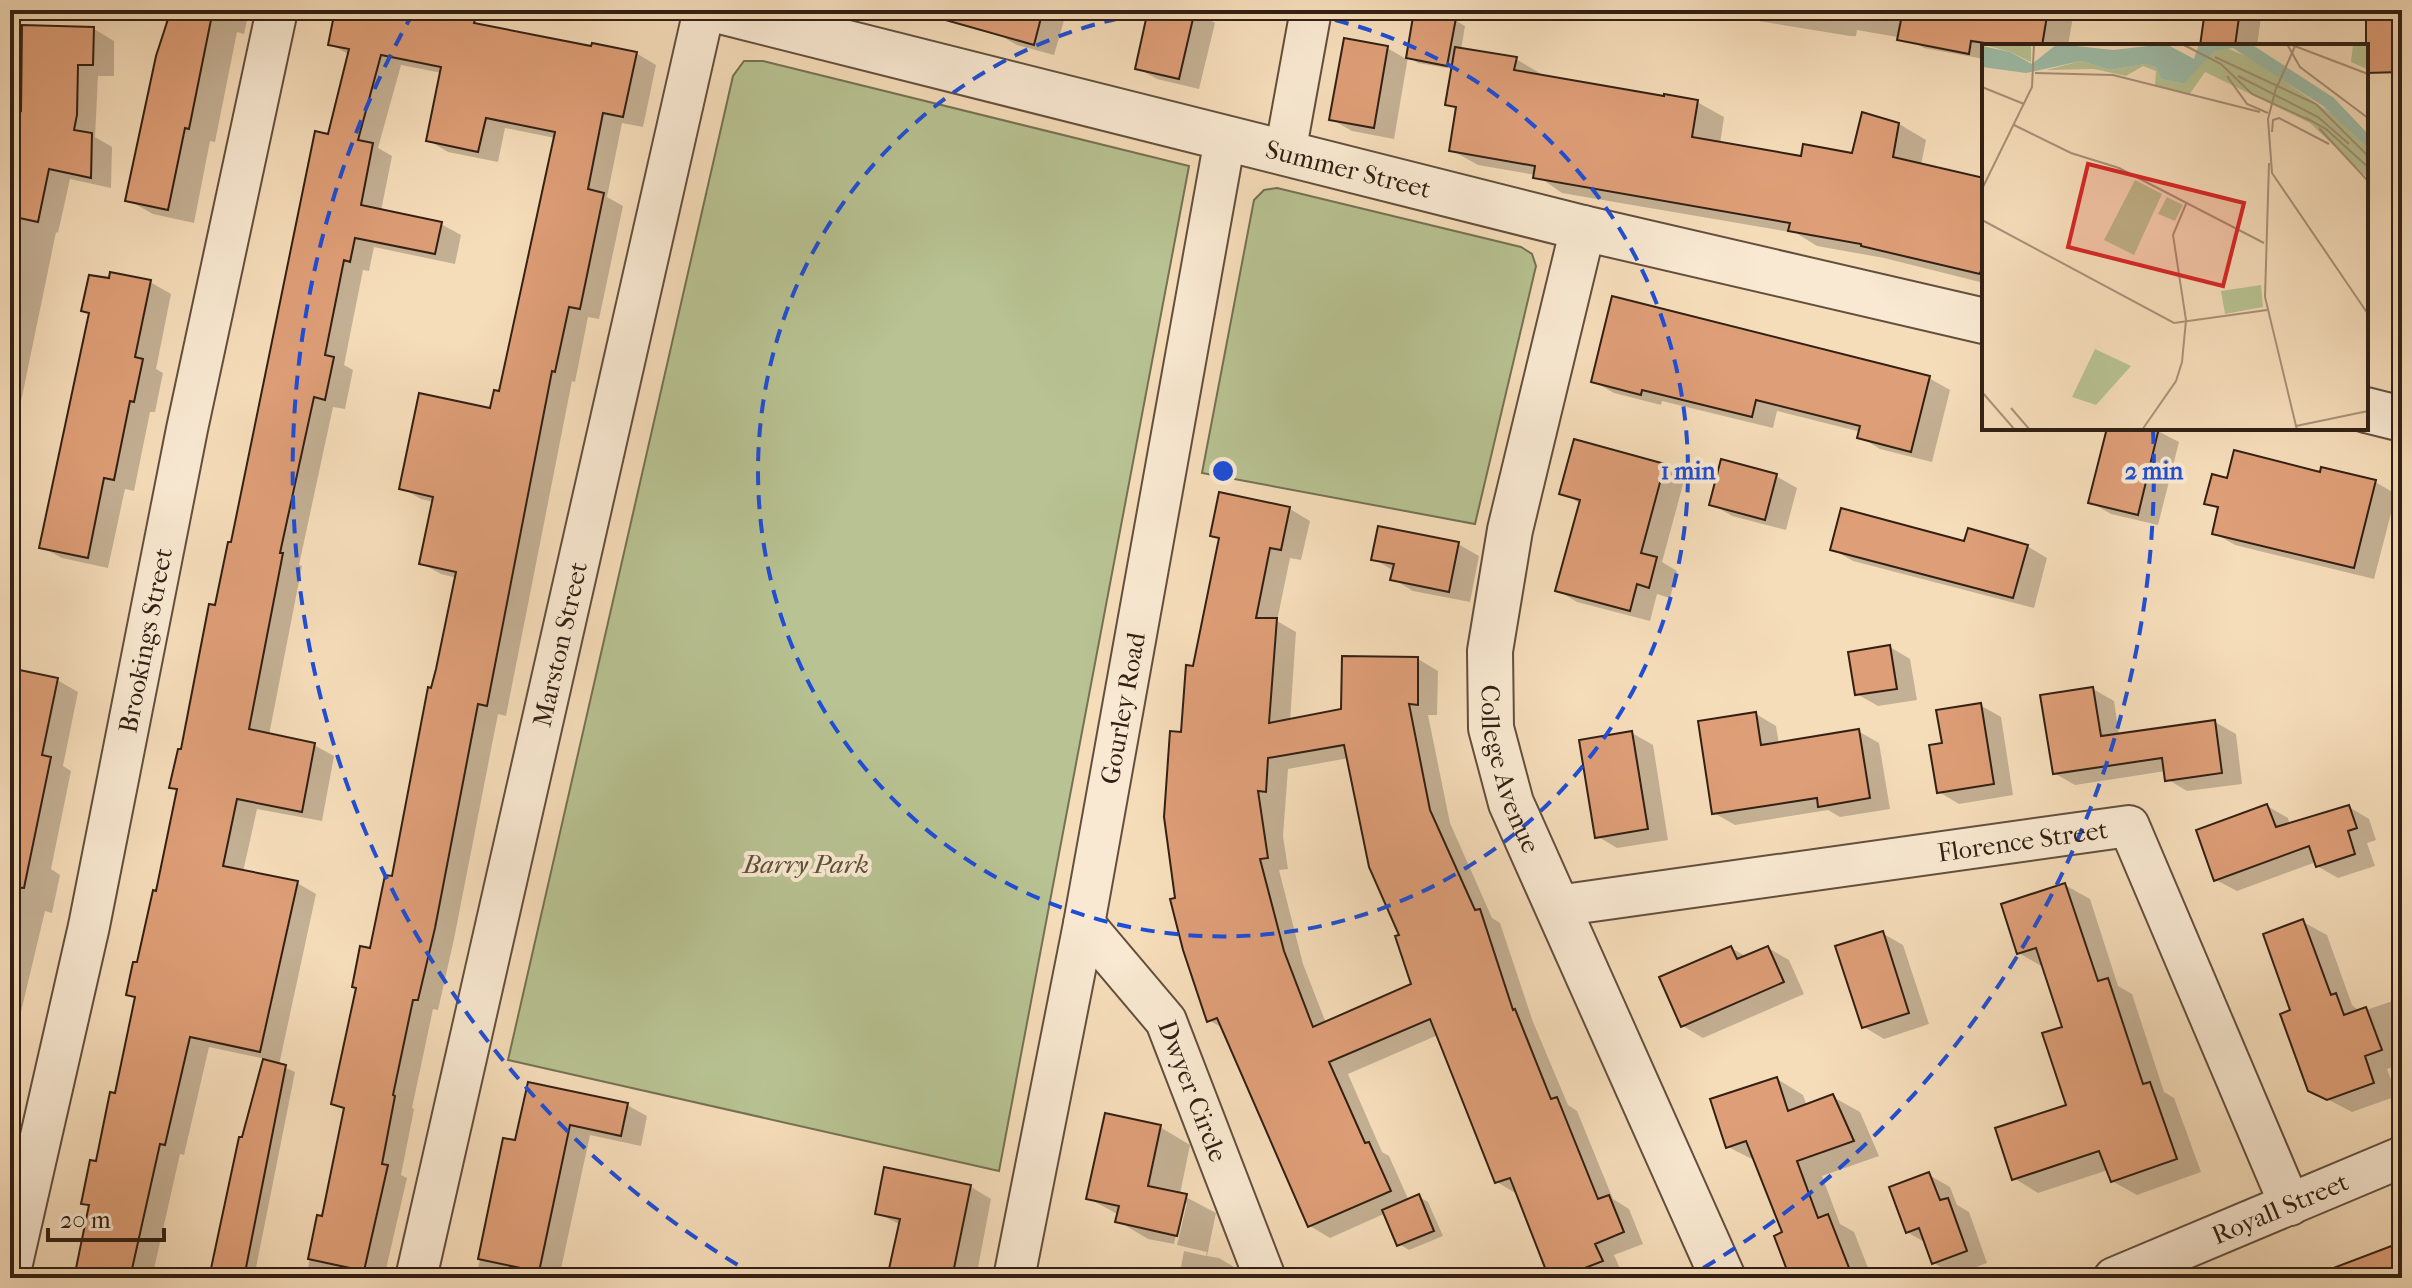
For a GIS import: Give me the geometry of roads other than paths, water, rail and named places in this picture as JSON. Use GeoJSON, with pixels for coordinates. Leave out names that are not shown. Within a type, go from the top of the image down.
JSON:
{"type":"FeatureCollection","features":[{"type":"Feature","properties":{"kind":"street","name":"Brookings Street"},"geometry":{"type":"LineString","coordinates":[[10,1272],[89,926],[187,429],[277,10]]}},
{"type":"Feature","properties":{"kind":"street","name":"Marston Street"},"geometry":{"type":"LineString","coordinates":[[416,1278],[704,10]]}},
{"type":"Feature","properties":{"kind":"street","name":"Summer Street"},"geometry":{"type":"LineString","coordinates":[[716,10],[1583,228],[1982,321]]}},
{"type":"Feature","properties":{"kind":"street"},"geometry":{"type":"LineString","coordinates":[[1285,153],[1311,10]]}},
{"type":"Feature","properties":{"kind":"street","name":"Gourley Road"},"geometry":{"type":"LineString","coordinates":[[1014,1278],[1084,924],[1225,139]]}},
{"type":"Feature","properties":{"kind":"street","name":"College Avenue"},"geometry":{"type":"LineString","coordinates":[[1583,228],[1510,530],[1490,651],[1491,728],[1511,803],[1723,1278]]}},
{"type":"Feature","properties":{"kind":"street"},"geometry":{"type":"LineString","coordinates":[[2368,410],[2402,419]]}},
{"type":"Feature","properties":{"kind":"street","name":"Florence Street"},"geometry":{"type":"LineString","coordinates":[[1557,906],[2129,826],[2290,1205]]}},
{"type":"Feature","properties":{"kind":"street","name":"Dwyer Circle"},"geometry":{"type":"LineString","coordinates":[[1084,924],[1166,1021],[1265,1278]]}},
{"type":"Feature","properties":{"kind":"street","name":"Royall Street"},"geometry":{"type":"LineString","coordinates":[[2114,1278],[2402,1157]]}},
{"type":"Feature","properties":{"kind":"park label","name":"Barry Park"},"geometry":{"type":"Point","coordinates":[806,864]}}]}
